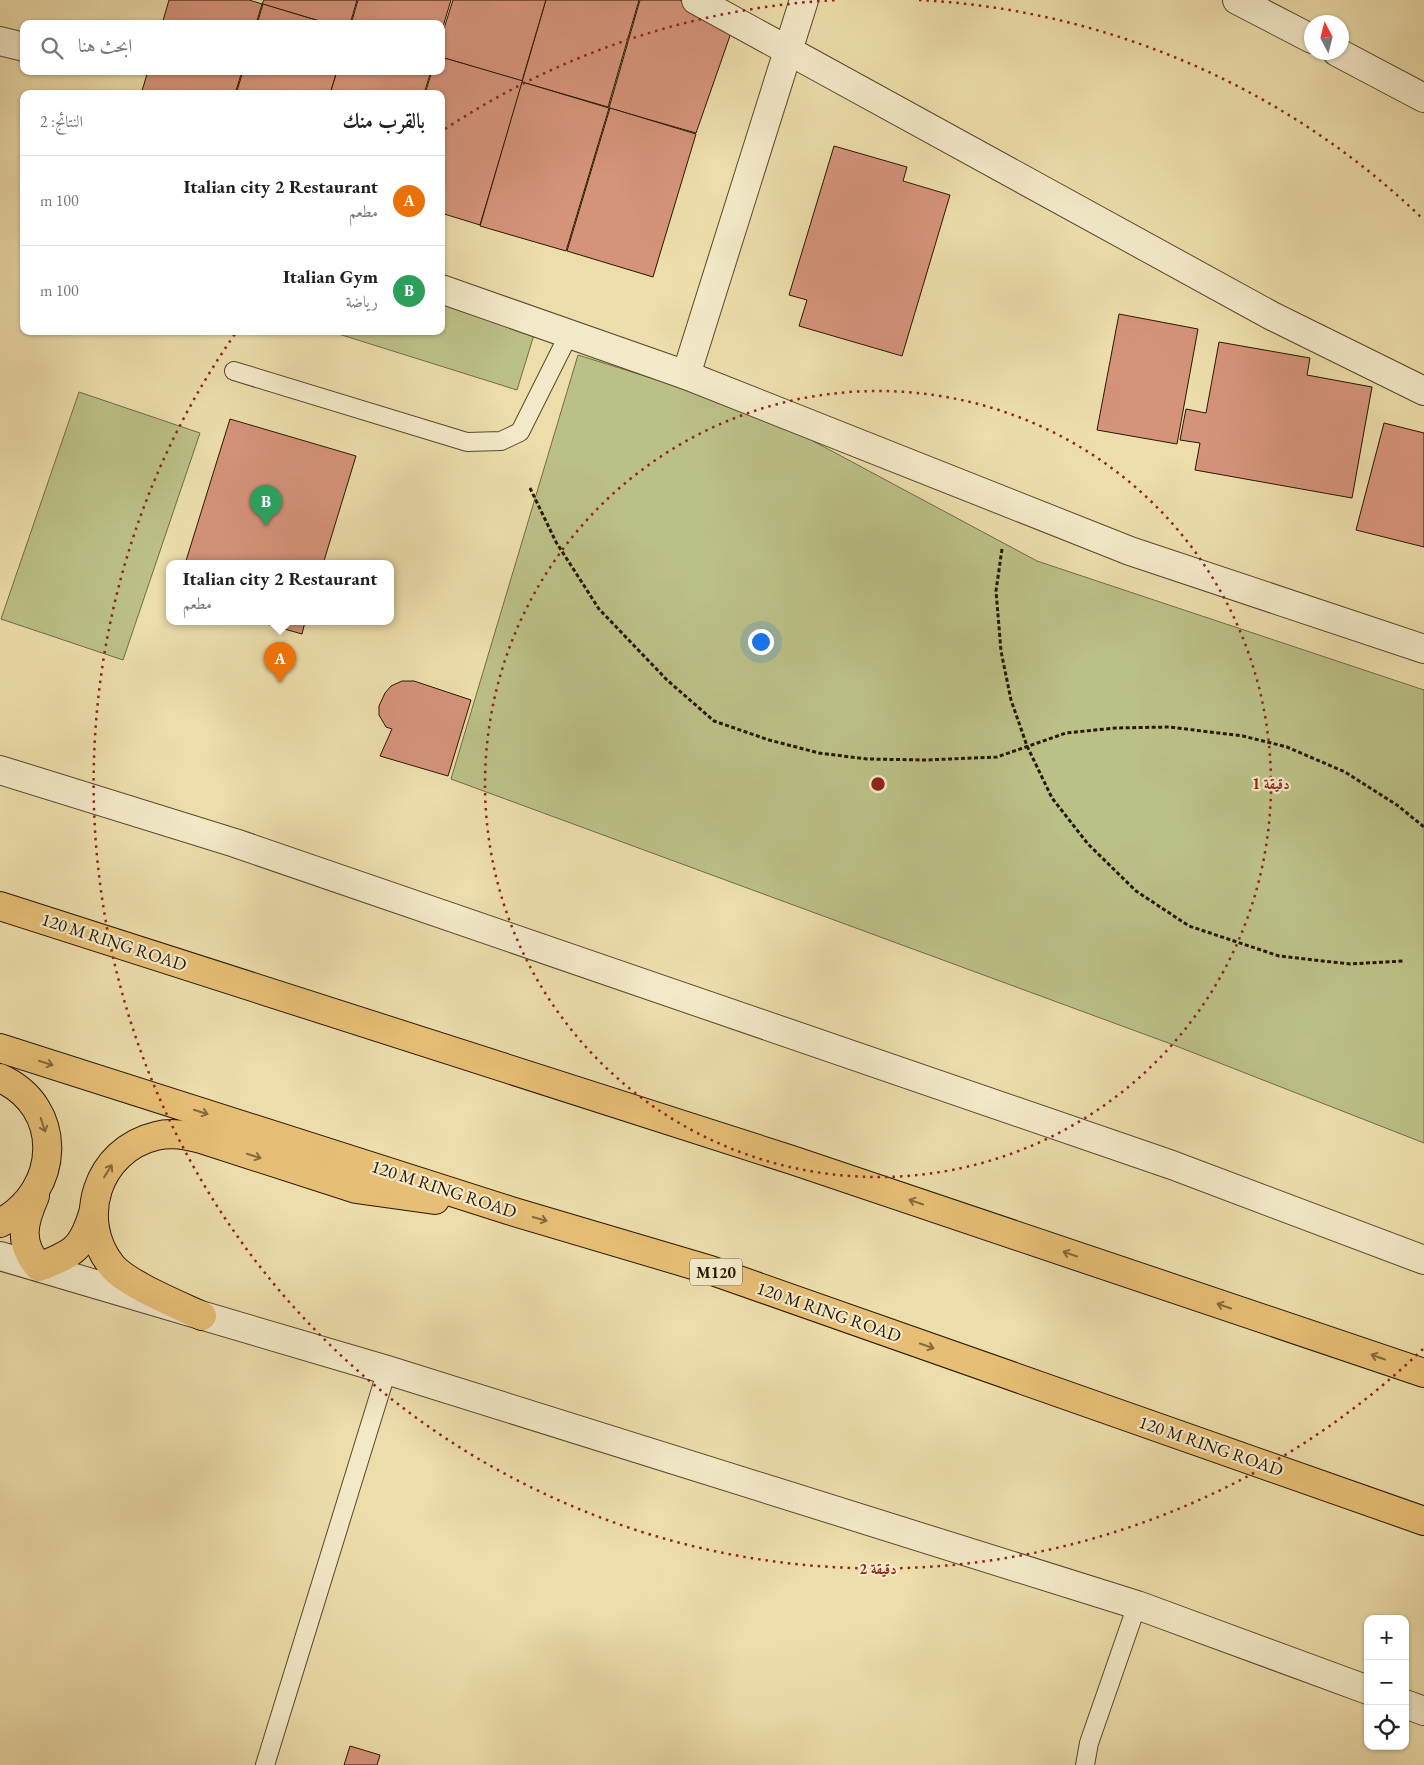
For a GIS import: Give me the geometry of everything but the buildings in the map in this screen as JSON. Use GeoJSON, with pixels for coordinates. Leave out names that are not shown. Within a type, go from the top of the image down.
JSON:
{"type":"FeatureCollection","features":[{"type":"Feature","properties":{"kind":"highway","name":"120 M RING ROAD"},"geometry":{"type":"LineString","coordinates":[[0,906],[792,1160],[1424,1373]]}},
{"type":"Feature","properties":{"kind":"highway","name":"120 M RING ROAD"},"geometry":{"type":"LineString","coordinates":[[0,1048],[511,1211],[710,1270],[1424,1521]]}},
{"type":"Feature","properties":{"kind":"highway"},"geometry":{"type":"LineString","coordinates":[[0,1078],[24,1093],[39,1114],[47,1138],[46,1164],[24,1228],[26,1245],[33,1261],[39,1267],[65,1256],[79,1245],[88,1230],[100,1183],[114,1161],[133,1145],[170,1134],[183,1134],[201,1139],[356,1189],[511,1211]]}},
{"type":"Feature","properties":{"kind":"highway"},"geometry":{"type":"LineString","coordinates":[[0,1223],[22,1209],[38,1188]]}},
{"type":"Feature","properties":{"kind":"highway"},"geometry":{"type":"LineString","coordinates":[[94,1208],[96,1234],[100,1246],[114,1268],[123,1277],[202,1316]]}},
{"type":"Feature","properties":{"kind":"street"},"geometry":{"type":"LineString","coordinates":[[696,0],[1272,316],[1424,391]]}},
{"type":"Feature","properties":{"kind":"street"},"geometry":{"type":"LineString","coordinates":[[686,374],[804,0]]}},
{"type":"Feature","properties":{"kind":"street"},"geometry":{"type":"LineString","coordinates":[[1237,0],[1304,35]]}},
{"type":"Feature","properties":{"kind":"street"},"geometry":{"type":"LineString","coordinates":[[0,41],[20,46]]}},
{"type":"Feature","properties":{"kind":"street"},"geometry":{"type":"LineString","coordinates":[[1349,58],[1424,98]]}},
{"type":"Feature","properties":{"kind":"street"},"geometry":{"type":"LineString","coordinates":[[445,290],[686,374],[1130,550],[1424,648]]}},
{"type":"Feature","properties":{"kind":"street"},"geometry":{"type":"LineString","coordinates":[[0,770],[235,843],[1144,1155],[1424,1260]]}},
{"type":"Feature","properties":{"kind":"street"},"geometry":{"type":"LineString","coordinates":[[0,1256],[387,1370],[1137,1605],[1364,1689]]}},
{"type":"Feature","properties":{"kind":"street"},"geometry":{"type":"LineString","coordinates":[[1408,1705],[1424,1711]]}},
{"type":"Feature","properties":{"kind":"lane"},"geometry":{"type":"LineString","coordinates":[[234,371],[467,442],[501,441],[520,432],[569,334]]}},
{"type":"Feature","properties":{"kind":"lane"},"geometry":{"type":"LineString","coordinates":[[265,1765],[387,1370]]}},
{"type":"Feature","properties":{"kind":"lane"},"geometry":{"type":"LineString","coordinates":[[1085,1765],[1089,1743],[1137,1605]]}},
{"type":"Feature","properties":{"kind":"path"},"geometry":{"type":"LineString","coordinates":[[530,488],[556,542],[599,609],[667,680],[714,721],[769,740],[819,753],[867,759],[926,760],[997,757],[1066,733],[1116,728],[1170,727],[1243,736],[1288,747],[1345,772],[1397,805],[1424,827]]}},
{"type":"Feature","properties":{"kind":"path"},"geometry":{"type":"LineString","coordinates":[[1002,549],[996,591],[1001,651],[1011,700],[1027,746],[1052,798],[1088,844],[1136,891],[1189,926],[1279,956],[1350,964],[1403,961]]}},
{"type":"Feature","properties":{"kind":"green space"},"geometry":{"type":"Polygon","coordinates":[[[445,296],[537,325],[517,390],[342,335],[445,335],[445,296]]]}},
{"type":"Feature","properties":{"kind":"green space"},"geometry":{"type":"Polygon","coordinates":[[[578,355],[811,428],[813,441],[1037,561],[1424,690],[1424,1143],[1171,1044],[451,779],[578,355]]]}},
{"type":"Feature","properties":{"kind":"green space"},"geometry":{"type":"Polygon","coordinates":[[[79,392],[200,433],[123,660],[1,619],[79,392]]]}},
{"type":"Feature","properties":{"kind":"place","name":"Italian Gym"},"geometry":{"type":"Point","coordinates":[266,526]}},
{"type":"Feature","properties":{"kind":"place","name":"Italian city 2 Restaurant"},"geometry":{"type":"Point","coordinates":[280,683]}}]}
